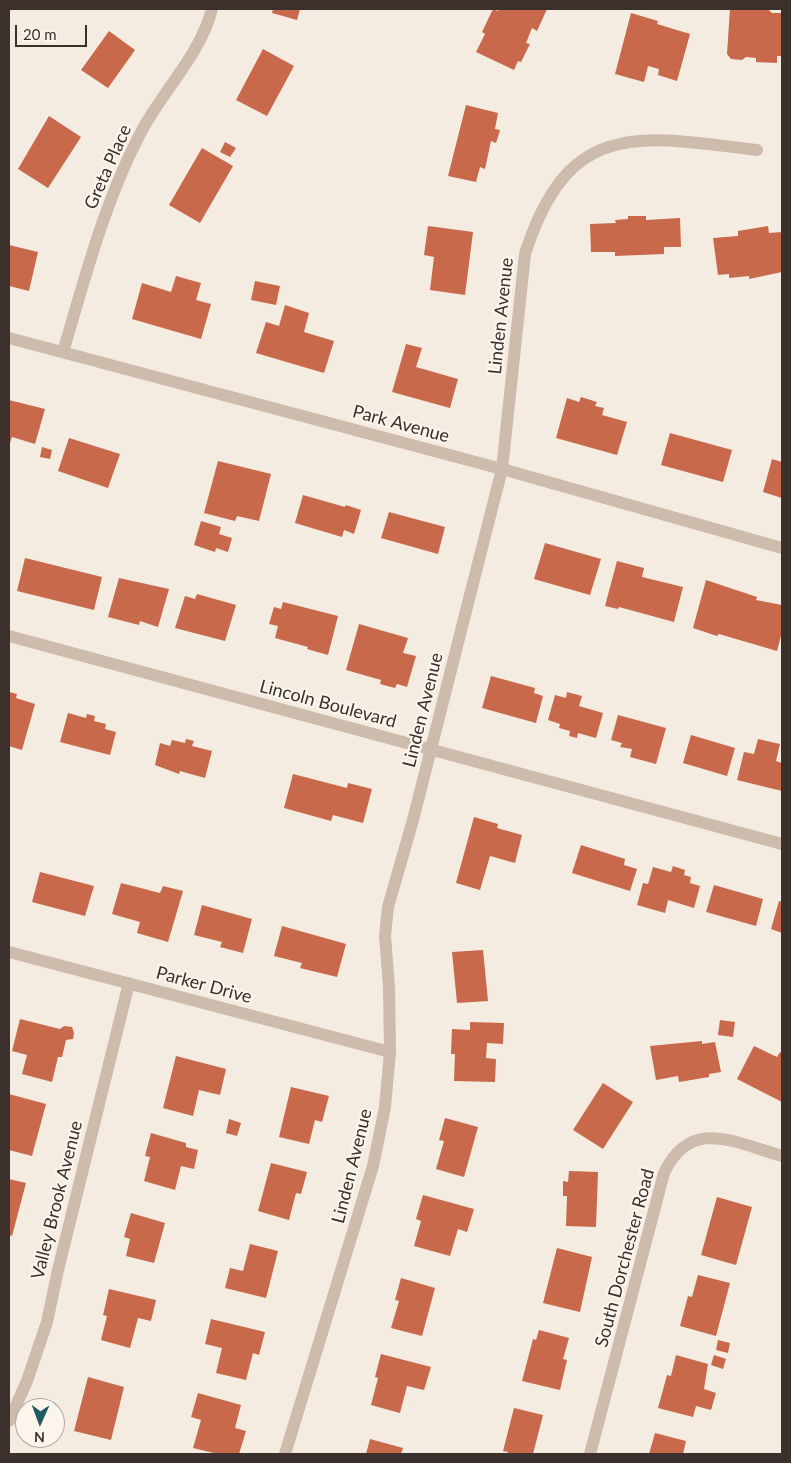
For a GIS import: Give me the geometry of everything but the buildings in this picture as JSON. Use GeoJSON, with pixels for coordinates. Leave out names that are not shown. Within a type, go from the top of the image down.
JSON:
{"type":"FeatureCollection","features":[{"type":"Feature","properties":{"kind":"street","name":"Greta Place"},"geometry":{"type":"LineString","coordinates":[[63,352],[101,226],[119,178],[141,132],[194,51],[212,9]]}},
{"type":"Feature","properties":{"kind":"street","name":"Linden Avenue"},"geometry":{"type":"LineString","coordinates":[[285,1454],[373,1166],[385,1107],[390,1052],[385,936],[388,907],[431,750],[502,470],[525,254],[535,221],[549,196],[573,168],[587,155],[604,147],[627,142],[678,141],[757,150]]}},
{"type":"Feature","properties":{"kind":"street","name":"Park Avenue"},"geometry":{"type":"LineString","coordinates":[[9,338],[502,470],[782,548]]}},
{"type":"Feature","properties":{"kind":"street","name":"Lincoln Boulevard"},"geometry":{"type":"LineString","coordinates":[[9,636],[782,844]]}},
{"type":"Feature","properties":{"kind":"street","name":"Parker Drive"},"geometry":{"type":"LineString","coordinates":[[9,952],[390,1052]]}},
{"type":"Feature","properties":{"kind":"street","name":"Valley Brook Avenue"},"geometry":{"type":"LineString","coordinates":[[9,1421],[28,1380],[47,1322],[58,1270],[129,983]]}},
{"type":"Feature","properties":{"kind":"street","name":"South Dorchester Road"},"geometry":{"type":"LineString","coordinates":[[590,1454],[664,1173],[672,1156],[684,1145],[699,1139],[714,1138],[782,1156]]}}]}
